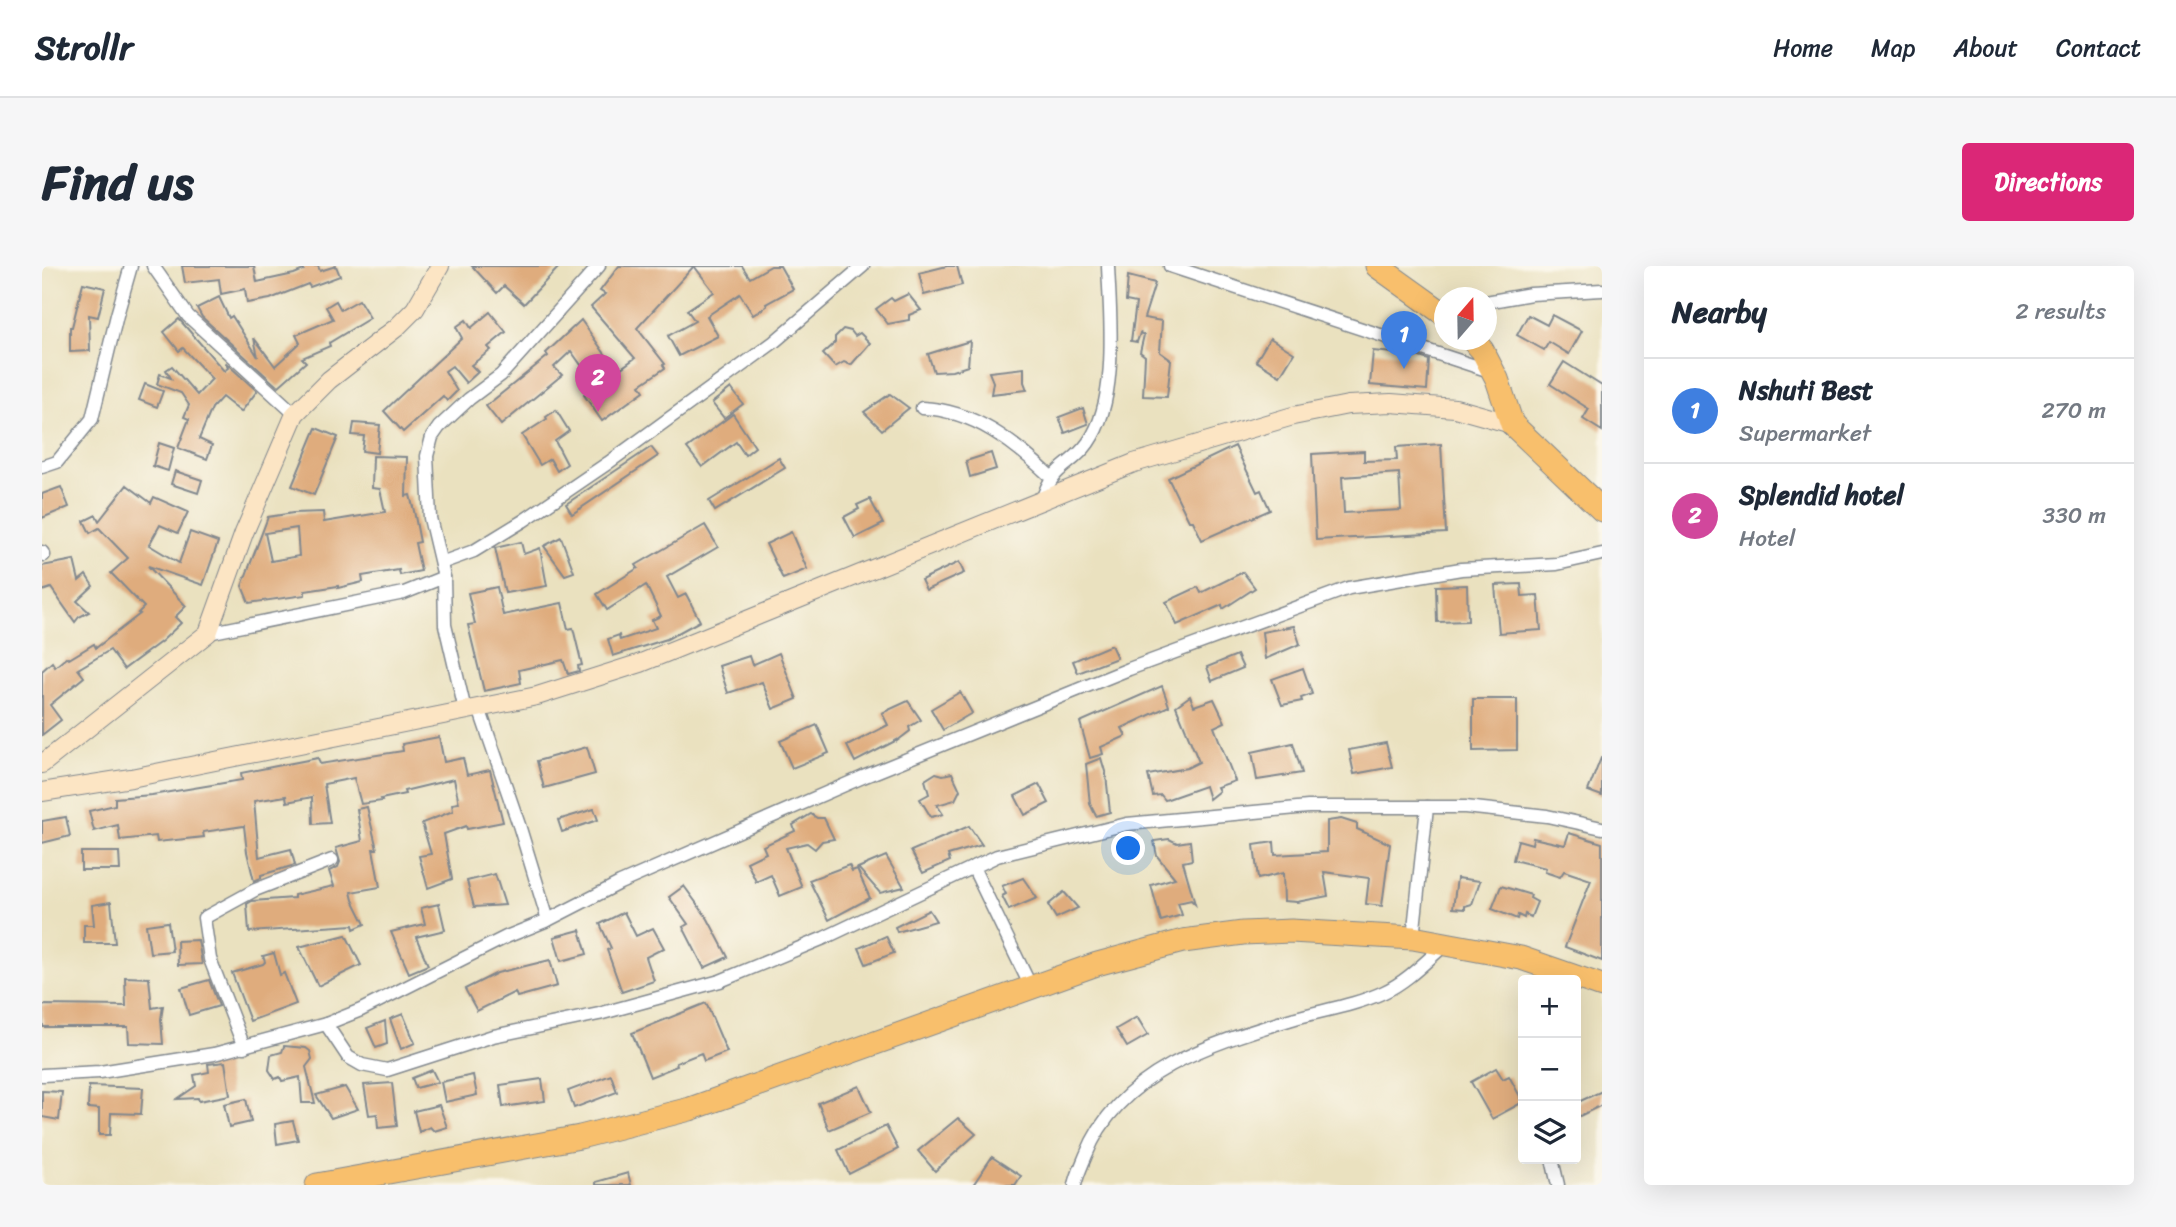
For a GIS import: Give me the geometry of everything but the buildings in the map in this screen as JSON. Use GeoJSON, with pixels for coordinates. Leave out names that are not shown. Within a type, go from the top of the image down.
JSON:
{"type":"FeatureCollection","features":[{"type":"Feature","properties":{"kind":"highway"},"geometry":{"type":"LineString","coordinates":[[1377,266],[1434,306]]}},
{"type":"Feature","properties":{"kind":"highway"},"geometry":{"type":"LineString","coordinates":[[1482,350],[1494,372],[1512,424],[1602,510]]}},
{"type":"Feature","properties":{"kind":"highway"},"geometry":{"type":"LineString","coordinates":[[317,1185],[567,1140],[690,1109],[1142,950],[1183,941],[1242,933],[1339,932],[1413,938],[1521,958],[1558,975]]}},
{"type":"Feature","properties":{"kind":"highway"},"geometry":{"type":"LineString","coordinates":[[1581,981],[1602,986]]}},
{"type":"Feature","properties":{"kind":"street"},"geometry":{"type":"LineString","coordinates":[[42,467],[57,462],[92,419],[131,266]]}},
{"type":"Feature","properties":{"kind":"street"},"geometry":{"type":"LineString","coordinates":[[153,266],[188,316],[295,414]]}},
{"type":"Feature","properties":{"kind":"street"},"geometry":{"type":"LineString","coordinates":[[208,632],[244,533],[295,414],[329,380],[396,328],[415,309],[440,266]]}},
{"type":"Feature","properties":{"kind":"street"},"geometry":{"type":"LineString","coordinates":[[548,920],[519,825],[472,709],[445,625],[444,577],[430,518],[427,456],[432,437],[439,427],[469,399],[501,375],[599,266]]}},
{"type":"Feature","properties":{"kind":"street"},"geometry":{"type":"LineString","coordinates":[[441,564],[484,545],[523,522],[608,463],[774,342],[863,266]]}},
{"type":"Feature","properties":{"kind":"street"},"geometry":{"type":"LineString","coordinates":[[1042,501],[1051,477],[1088,442],[1098,425],[1108,379],[1108,266]]}},
{"type":"Feature","properties":{"kind":"street"},"geometry":{"type":"LineString","coordinates":[[1171,266],[1494,372]]}},
{"type":"Feature","properties":{"kind":"street"},"geometry":{"type":"LineString","coordinates":[[1497,300],[1531,294],[1602,290]]}},
{"type":"Feature","properties":{"kind":"street"},"geometry":{"type":"LineString","coordinates":[[42,792],[131,778],[537,696],[641,663],[1134,463],[1293,416],[1348,405],[1391,403],[1455,408],[1512,424]]}},
{"type":"Feature","properties":{"kind":"street"},"geometry":{"type":"LineString","coordinates":[[922,408],[958,414],[987,427],[1008,439],[1051,477]]}},
{"type":"Feature","properties":{"kind":"street"},"geometry":{"type":"LineString","coordinates":[[42,1074],[100,1072],[243,1047],[326,1024],[361,1010],[620,883],[852,782],[1129,669],[1349,588],[1461,569],[1556,564],[1602,554]]}},
{"type":"Feature","properties":{"kind":"street"},"geometry":{"type":"LineString","coordinates":[[42,764],[208,632],[404,593],[444,577]]}},
{"type":"Feature","properties":{"kind":"street"},"geometry":{"type":"LineString","coordinates":[[1413,938],[1427,807]]}},
{"type":"Feature","properties":{"kind":"street"},"geometry":{"type":"LineString","coordinates":[[326,1024],[348,1057],[362,1065],[387,1070],[493,1036],[599,1014],[720,981],[824,938],[997,856],[1127,824],[1296,808],[1465,807],[1548,816],[1602,828]]}},
{"type":"Feature","properties":{"kind":"street"},"geometry":{"type":"LineString","coordinates":[[243,1047],[210,959],[204,918],[255,890],[332,860]]}},
{"type":"Feature","properties":{"kind":"street"},"geometry":{"type":"LineString","coordinates":[[973,867],[1031,988]]}},
{"type":"Feature","properties":{"kind":"street"},"geometry":{"type":"LineString","coordinates":[[1075,1185],[1092,1140],[1106,1119],[1117,1105],[1158,1072],[1220,1041],[1295,1018],[1343,1008],[1387,991],[1416,971],[1447,943]]}},
{"type":"Feature","properties":{"kind":"street"},"geometry":{"type":"LineString","coordinates":[[1553,1164],[1558,1185]]}},
{"type":"Feature","properties":{"kind":"place","name":"Nshuti Best"},"geometry":{"type":"Point","coordinates":[1404,369]}},
{"type":"Feature","properties":{"kind":"place","name":"Splendid hotel"},"geometry":{"type":"Point","coordinates":[598,412]}}]}
